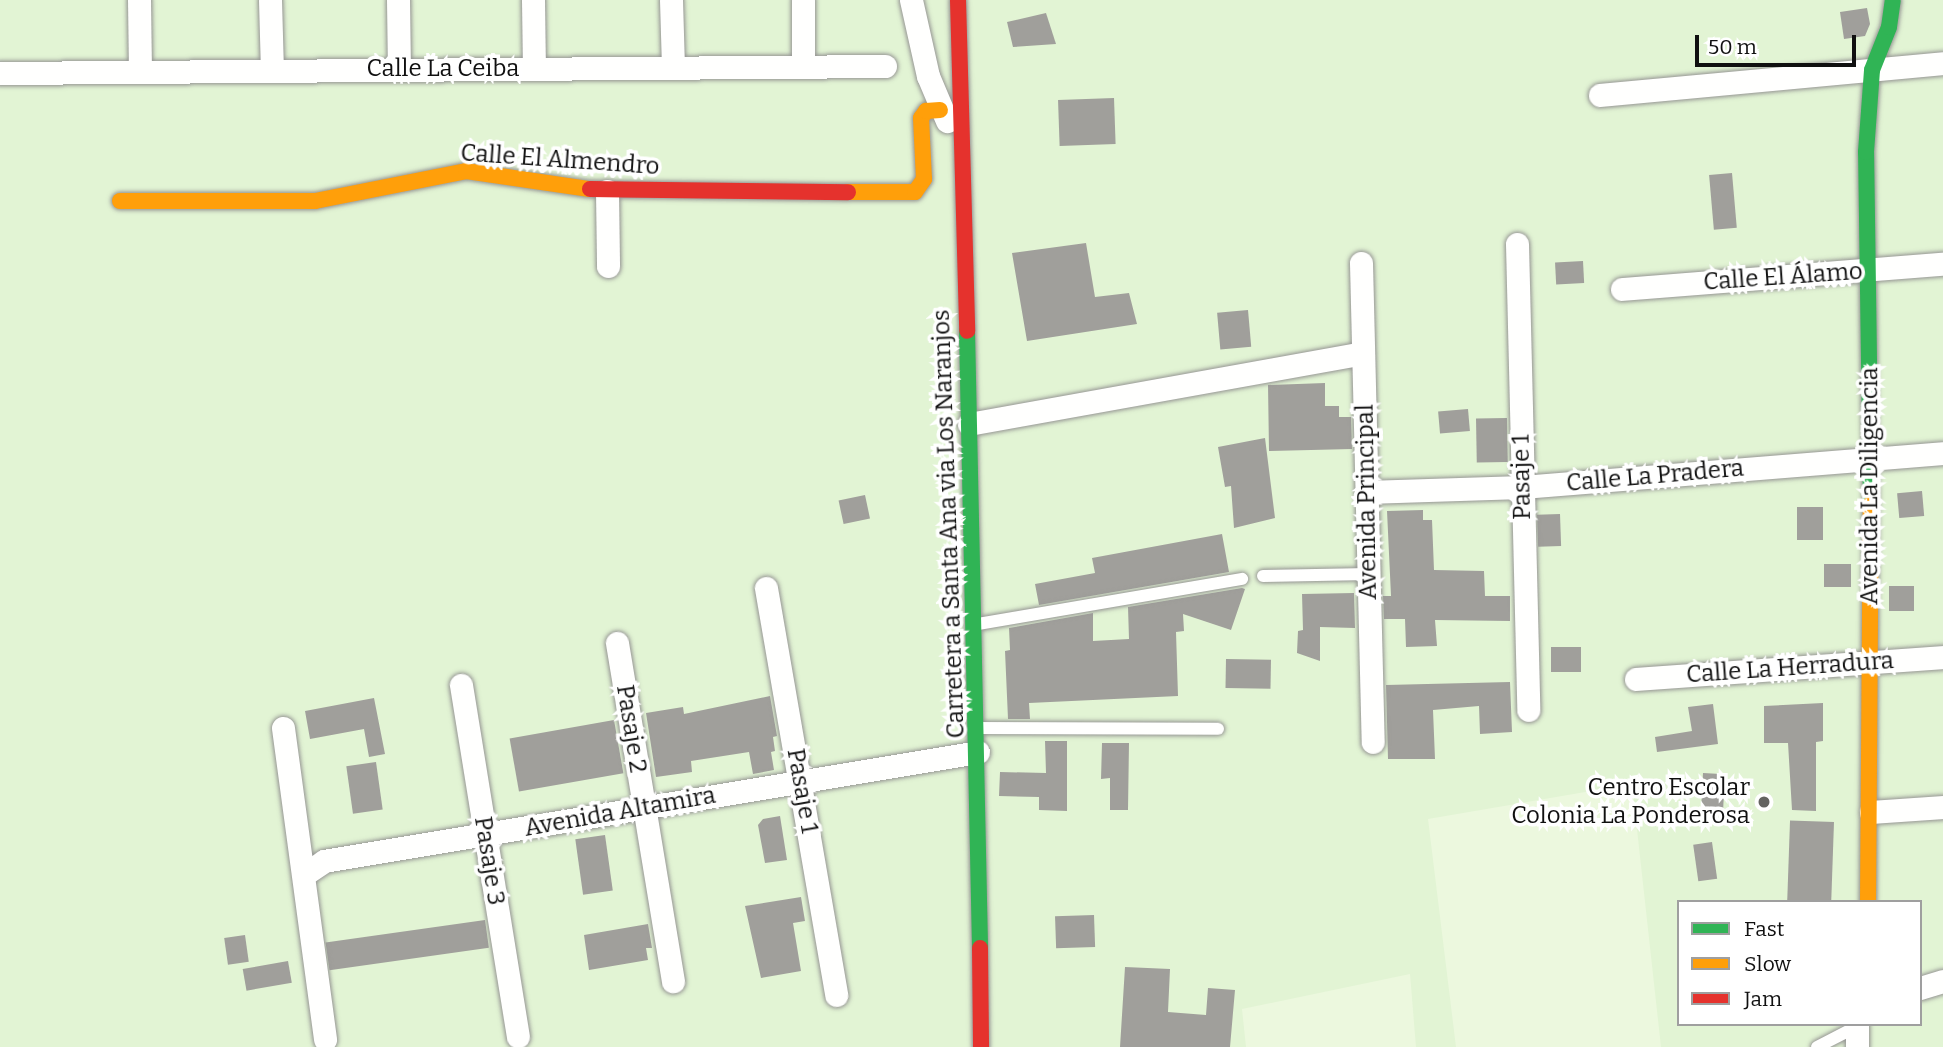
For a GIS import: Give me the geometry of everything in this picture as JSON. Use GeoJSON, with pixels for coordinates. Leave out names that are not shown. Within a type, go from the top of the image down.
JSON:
{"type":"FeatureCollection","features":[{"type":"Feature","properties":{"kind":"street"},"geometry":{"type":"LineString","coordinates":[[139,0],[140,71]]}},
{"type":"Feature","properties":{"kind":"street"},"geometry":{"type":"LineString","coordinates":[[270,0],[272,71]]}},
{"type":"Feature","properties":{"kind":"street"},"geometry":{"type":"LineString","coordinates":[[398,0],[399,69]]}},
{"type":"Feature","properties":{"kind":"street"},"geometry":{"type":"LineString","coordinates":[[533,0],[534,68]]}},
{"type":"Feature","properties":{"kind":"street"},"geometry":{"type":"LineString","coordinates":[[671,0],[673,67]]}},
{"type":"Feature","properties":{"kind":"street"},"geometry":{"type":"LineString","coordinates":[[803,0],[803,67]]}},
{"type":"Feature","properties":{"kind":"street"},"geometry":{"type":"LineString","coordinates":[[911,0],[940,110],[962,143]]}},
{"type":"Feature","properties":{"kind":"street","name":"Carretera a Santa Ana via Los Naranjos"},"geometry":{"type":"LineString","coordinates":[[958,0],[978,729],[981,1047]]}},
{"type":"Feature","properties":{"kind":"street","name":"Avenida La Diligencia"},"geometry":{"type":"LineString","coordinates":[[1868,900],[1871,812],[1871,458],[1866,152],[1872,70],[1889,27],[1893,0]]}},
{"type":"Feature","properties":{"kind":"street"},"geometry":{"type":"LineString","coordinates":[[1600,95],[1943,63]]}},
{"type":"Feature","properties":{"kind":"street","name":"Calle La Ceiba"},"geometry":{"type":"LineString","coordinates":[[0,73],[886,66]]}},
{"type":"Feature","properties":{"kind":"street","name":"Calle El Almendro"},"geometry":{"type":"LineString","coordinates":[[120,201],[314,201],[466,171],[607,191],[915,192],[924,178],[921,118],[926,111],[940,110]]}},
{"type":"Feature","properties":{"kind":"street"},"geometry":{"type":"LineString","coordinates":[[607,191],[608,266]]}},
{"type":"Feature","properties":{"kind":"street","name":"Pasaje 1"},"geometry":{"type":"LineString","coordinates":[[1517,244],[1528,710]]}},
{"type":"Feature","properties":{"kind":"street","name":"Avenida Principal"},"geometry":{"type":"LineString","coordinates":[[1361,263],[1373,741]]}},
{"type":"Feature","properties":{"kind":"street","name":"Calle El Álamo"},"geometry":{"type":"LineString","coordinates":[[1622,289],[1943,264]]}},
{"type":"Feature","properties":{"kind":"street"},"geometry":{"type":"LineString","coordinates":[[969,424],[1363,353]]}},
{"type":"Feature","properties":{"kind":"street","name":"Calle La Pradera"},"geometry":{"type":"LineString","coordinates":[[1366,492],[1522,486],[1943,453]]}},
{"type":"Feature","properties":{"kind":"street","name":"Pasaje 1"},"geometry":{"type":"LineString","coordinates":[[766,588],[835,995]]}},
{"type":"Feature","properties":{"kind":"street","name":"Pasaje 2"},"geometry":{"type":"LineString","coordinates":[[617,642],[673,981]]}},
{"type":"Feature","properties":{"kind":"street","name":"Calle La Herradura"},"geometry":{"type":"LineString","coordinates":[[1636,679],[1943,657]]}},
{"type":"Feature","properties":{"kind":"street","name":"Pasaje 3"},"geometry":{"type":"LineString","coordinates":[[461,685],[518,1036]]}},
{"type":"Feature","properties":{"kind":"street"},"geometry":{"type":"LineString","coordinates":[[283,728],[305,874],[301,887],[325,1039]]}},
{"type":"Feature","properties":{"kind":"street","name":"Avenida Altamira"},"geometry":{"type":"LineString","coordinates":[[305,874],[324,861],[978,752]]}},
{"type":"Feature","properties":{"kind":"street"},"geometry":{"type":"LineString","coordinates":[[1871,812],[1943,807]]}},
{"type":"Feature","properties":{"kind":"street"},"geometry":{"type":"LineString","coordinates":[[1922,987],[1943,981]]}},
{"type":"Feature","properties":{"kind":"lane"},"geometry":{"type":"LineString","coordinates":[[1263,576],[1369,573]]}},
{"type":"Feature","properties":{"kind":"lane"},"geometry":{"type":"LineString","coordinates":[[974,625],[1242,579]]}},
{"type":"Feature","properties":{"kind":"lane"},"geometry":{"type":"LineString","coordinates":[[978,729],[1218,729]]}},
{"type":"Feature","properties":{"kind":"lane"},"geometry":{"type":"LineString","coordinates":[[1817,1047],[1857,1033]]}},
{"type":"Feature","properties":{"kind":"green space"},"geometry":{"type":"Polygon","coordinates":[[[0,0],[1943,0],[1943,1047],[0,1047],[0,0]]]}},
{"type":"Feature","properties":{"kind":"green space"},"geometry":{"type":"Polygon","coordinates":[[[1632,784],[1661,1047],[1456,1047],[1428,819],[1632,784]]]}},
{"type":"Feature","properties":{"kind":"green space"},"geometry":{"type":"Polygon","coordinates":[[[1410,974],[1416,1047],[1246,1047],[1242,1009],[1410,974]]]}},
{"type":"Feature","properties":{"kind":"building"},"geometry":{"type":"Polygon","coordinates":[[[1867,8],[1870,24],[1865,36],[1844,39],[1840,12],[1867,8]]]}},
{"type":"Feature","properties":{"kind":"building"},"geometry":{"type":"Polygon","coordinates":[[[1046,13],[1056,44],[1013,47],[1007,22],[1046,13]]]}},
{"type":"Feature","properties":{"kind":"building"},"geometry":{"type":"Polygon","coordinates":[[[1114,98],[1116,144],[1060,146],[1058,100],[1114,98]]]}},
{"type":"Feature","properties":{"kind":"building"},"geometry":{"type":"Polygon","coordinates":[[[1732,173],[1737,228],[1714,230],[1709,175],[1732,173]]]}},
{"type":"Feature","properties":{"kind":"building"},"geometry":{"type":"Polygon","coordinates":[[[1086,243],[1095,297],[1129,293],[1137,324],[1027,341],[1012,253],[1086,243]]]}},
{"type":"Feature","properties":{"kind":"building"},"geometry":{"type":"Polygon","coordinates":[[[1583,261],[1584,283],[1556,284],[1555,262],[1583,261]]]}},
{"type":"Feature","properties":{"kind":"building"},"geometry":{"type":"Polygon","coordinates":[[[1248,310],[1251,347],[1220,350],[1217,313],[1248,310]]]}},
{"type":"Feature","properties":{"kind":"building"},"geometry":{"type":"Polygon","coordinates":[[[1325,383],[1325,406],[1339,406],[1339,417],[1351,417],[1352,449],[1269,451],[1268,385],[1325,383]]]}},
{"type":"Feature","properties":{"kind":"building"},"geometry":{"type":"Polygon","coordinates":[[[1468,409],[1470,431],[1440,434],[1438,412],[1468,409]]]}},
{"type":"Feature","properties":{"kind":"building"},"geometry":{"type":"Polygon","coordinates":[[[1507,418],[1508,462],[1477,463],[1476,419],[1507,418]]]}},
{"type":"Feature","properties":{"kind":"building"},"geometry":{"type":"Polygon","coordinates":[[[1265,438],[1275,518],[1234,528],[1231,486],[1225,487],[1218,447],[1265,438]]]}},
{"type":"Feature","properties":{"kind":"building"},"geometry":{"type":"Polygon","coordinates":[[[1922,491],[1924,516],[1899,518],[1897,493],[1922,491]]]}},
{"type":"Feature","properties":{"kind":"building"},"geometry":{"type":"Polygon","coordinates":[[[865,495],[870,518],[844,524],[839,501],[865,495]]]}},
{"type":"Feature","properties":{"kind":"building"},"geometry":{"type":"Polygon","coordinates":[[[1797,507],[1823,507],[1823,540],[1797,540],[1797,507]]]}},
{"type":"Feature","properties":{"kind":"building"},"geometry":{"type":"Polygon","coordinates":[[[1423,510],[1423,520],[1432,520],[1434,570],[1484,571],[1485,596],[1510,596],[1510,621],[1435,620],[1437,646],[1406,647],[1405,619],[1384,619],[1383,596],[1391,596],[1387,511],[1423,510]]]}},
{"type":"Feature","properties":{"kind":"building"},"geometry":{"type":"Polygon","coordinates":[[[1560,514],[1561,546],[1538,547],[1537,515],[1560,514]]]}},
{"type":"Feature","properties":{"kind":"building"},"geometry":{"type":"Polygon","coordinates":[[[1222,534],[1229,572],[1039,605],[1035,584],[1095,573],[1092,558],[1222,534]]]}},
{"type":"Feature","properties":{"kind":"building"},"geometry":{"type":"Polygon","coordinates":[[[1824,564],[1851,564],[1851,587],[1824,587],[1824,564]]]}},
{"type":"Feature","properties":{"kind":"building"},"geometry":{"type":"Polygon","coordinates":[[[1889,586],[1914,586],[1914,611],[1889,611],[1889,586]]]}},
{"type":"Feature","properties":{"kind":"building"},"geometry":{"type":"Polygon","coordinates":[[[1245,589],[1231,630],[1183,614],[1184,631],[1176,632],[1178,696],[1029,703],[1030,719],[1008,719],[1005,651],[1010,650],[1009,628],[1093,613],[1093,641],[1129,639],[1128,607],[1245,589]]]}},
{"type":"Feature","properties":{"kind":"building"},"geometry":{"type":"Polygon","coordinates":[[[1354,593],[1355,628],[1320,627],[1320,661],[1297,653],[1298,631],[1303,630],[1302,594],[1354,593]]]}},
{"type":"Feature","properties":{"kind":"building"},"geometry":{"type":"Polygon","coordinates":[[[1551,647],[1581,647],[1581,672],[1551,672],[1551,647]]]}},
{"type":"Feature","properties":{"kind":"building"},"geometry":{"type":"Polygon","coordinates":[[[1226,659],[1271,660],[1270,689],[1225,688],[1226,659]]]}},
{"type":"Feature","properties":{"kind":"building"},"geometry":{"type":"Polygon","coordinates":[[[1510,682],[1512,732],[1480,734],[1479,706],[1433,710],[1435,759],[1388,759],[1386,685],[1510,682]]]}},
{"type":"Feature","properties":{"kind":"building"},"geometry":{"type":"Polygon","coordinates":[[[770,696],[777,736],[773,737],[775,751],[771,752],[774,770],[753,774],[749,752],[691,761],[692,772],[656,777],[646,713],[683,707],[684,714],[770,696]]]}},
{"type":"Feature","properties":{"kind":"building"},"geometry":{"type":"Polygon","coordinates":[[[374,698],[385,754],[369,757],[364,729],[310,739],[305,711],[374,698]]]}},
{"type":"Feature","properties":{"kind":"building"},"geometry":{"type":"Polygon","coordinates":[[[1823,703],[1823,741],[1816,742],[1816,811],[1792,810],[1788,743],[1764,743],[1764,706],[1823,703]]]}},
{"type":"Feature","properties":{"kind":"building"},"geometry":{"type":"Polygon","coordinates":[[[1713,704],[1718,744],[1657,752],[1655,737],[1692,731],[1688,707],[1713,704]]]}},
{"type":"Feature","properties":{"kind":"building"},"geometry":{"type":"Polygon","coordinates":[[[614,720],[623,773],[519,792],[510,738],[614,720]]]}},
{"type":"Feature","properties":{"kind":"building"},"geometry":{"type":"Polygon","coordinates":[[[1045,741],[1067,741],[1067,811],[1039,810],[1039,797],[999,796],[1000,772],[1046,773],[1045,741]]]}},
{"type":"Feature","properties":{"kind":"building"},"geometry":{"type":"Polygon","coordinates":[[[1102,743],[1129,743],[1128,810],[1110,810],[1110,778],[1101,779],[1102,743]]]}},
{"type":"Feature","properties":{"kind":"building"},"geometry":{"type":"Polygon","coordinates":[[[376,762],[383,810],[353,814],[346,766],[376,762]]]}},
{"type":"Feature","properties":{"kind":"building"},"geometry":{"type":"Polygon","coordinates":[[[1703,773],[1725,774],[1723,808],[1701,807],[1703,773]]]}},
{"type":"Feature","properties":{"kind":"building"},"geometry":{"type":"Polygon","coordinates":[[[780,816],[787,860],[765,863],[758,825],[763,819],[780,816]]]}},
{"type":"Feature","properties":{"kind":"building"},"geometry":{"type":"Polygon","coordinates":[[[1790,820],[1834,822],[1831,900],[1787,900],[1790,820]]]}},
{"type":"Feature","properties":{"kind":"building"},"geometry":{"type":"Polygon","coordinates":[[[605,835],[613,890],[583,895],[575,839],[605,835]]]}},
{"type":"Feature","properties":{"kind":"building"},"geometry":{"type":"Polygon","coordinates":[[[1712,842],[1717,879],[1698,881],[1693,845],[1712,842]]]}},
{"type":"Feature","properties":{"kind":"building"},"geometry":{"type":"Polygon","coordinates":[[[801,897],[805,921],[793,923],[801,971],[761,978],[745,906],[801,897]]]}},
{"type":"Feature","properties":{"kind":"building"},"geometry":{"type":"Polygon","coordinates":[[[1094,915],[1095,947],[1056,948],[1055,916],[1094,915]]]}},
{"type":"Feature","properties":{"kind":"building"},"geometry":{"type":"Polygon","coordinates":[[[485,920],[489,948],[329,970],[326,942],[485,920]]]}},
{"type":"Feature","properties":{"kind":"building"},"geometry":{"type":"Polygon","coordinates":[[[648,924],[652,948],[646,948],[648,960],[589,970],[584,935],[648,924]]]}},
{"type":"Feature","properties":{"kind":"building"},"geometry":{"type":"Polygon","coordinates":[[[245,935],[249,962],[228,965],[224,938],[245,935]]]}},
{"type":"Feature","properties":{"kind":"building"},"geometry":{"type":"Polygon","coordinates":[[[288,961],[292,983],[247,991],[243,969],[288,961]]]}},
{"type":"Feature","properties":{"kind":"building"},"geometry":{"type":"Polygon","coordinates":[[[1125,967],[1170,969],[1168,1012],[1206,1015],[1208,988],[1235,990],[1230,1047],[1120,1047],[1125,967]]]}},
{"type":"Feature","properties":{"kind":"traffic: fast"},"geometry":{"type":"LineString","coordinates":[[1871,504],[1866,152],[1872,70],[1889,27],[1893,0]]}},
{"type":"Feature","properties":{"kind":"traffic: fast"},"geometry":{"type":"LineString","coordinates":[[967,331],[980,948]]}},
{"type":"Feature","properties":{"kind":"traffic: slow"},"geometry":{"type":"LineString","coordinates":[[848,192],[915,192],[924,179],[921,118],[926,111],[940,110]]}},
{"type":"Feature","properties":{"kind":"traffic: slow"},"geometry":{"type":"LineString","coordinates":[[120,201],[315,201],[466,171],[590,189]]}},
{"type":"Feature","properties":{"kind":"traffic: slow"},"geometry":{"type":"LineString","coordinates":[[1868,900],[1871,504]]}},
{"type":"Feature","properties":{"kind":"traffic: jam"},"geometry":{"type":"LineString","coordinates":[[958,0],[967,331]]}},
{"type":"Feature","properties":{"kind":"traffic: jam"},"geometry":{"type":"LineString","coordinates":[[590,189],[848,192]]}},
{"type":"Feature","properties":{"kind":"traffic: jam"},"geometry":{"type":"LineString","coordinates":[[980,948],[981,1047]]}},
{"type":"Feature","properties":{"kind":"place","name":"Centro Escolar Colonia La Ponderosa"},"geometry":{"type":"Point","coordinates":[1764,802]}}]}
